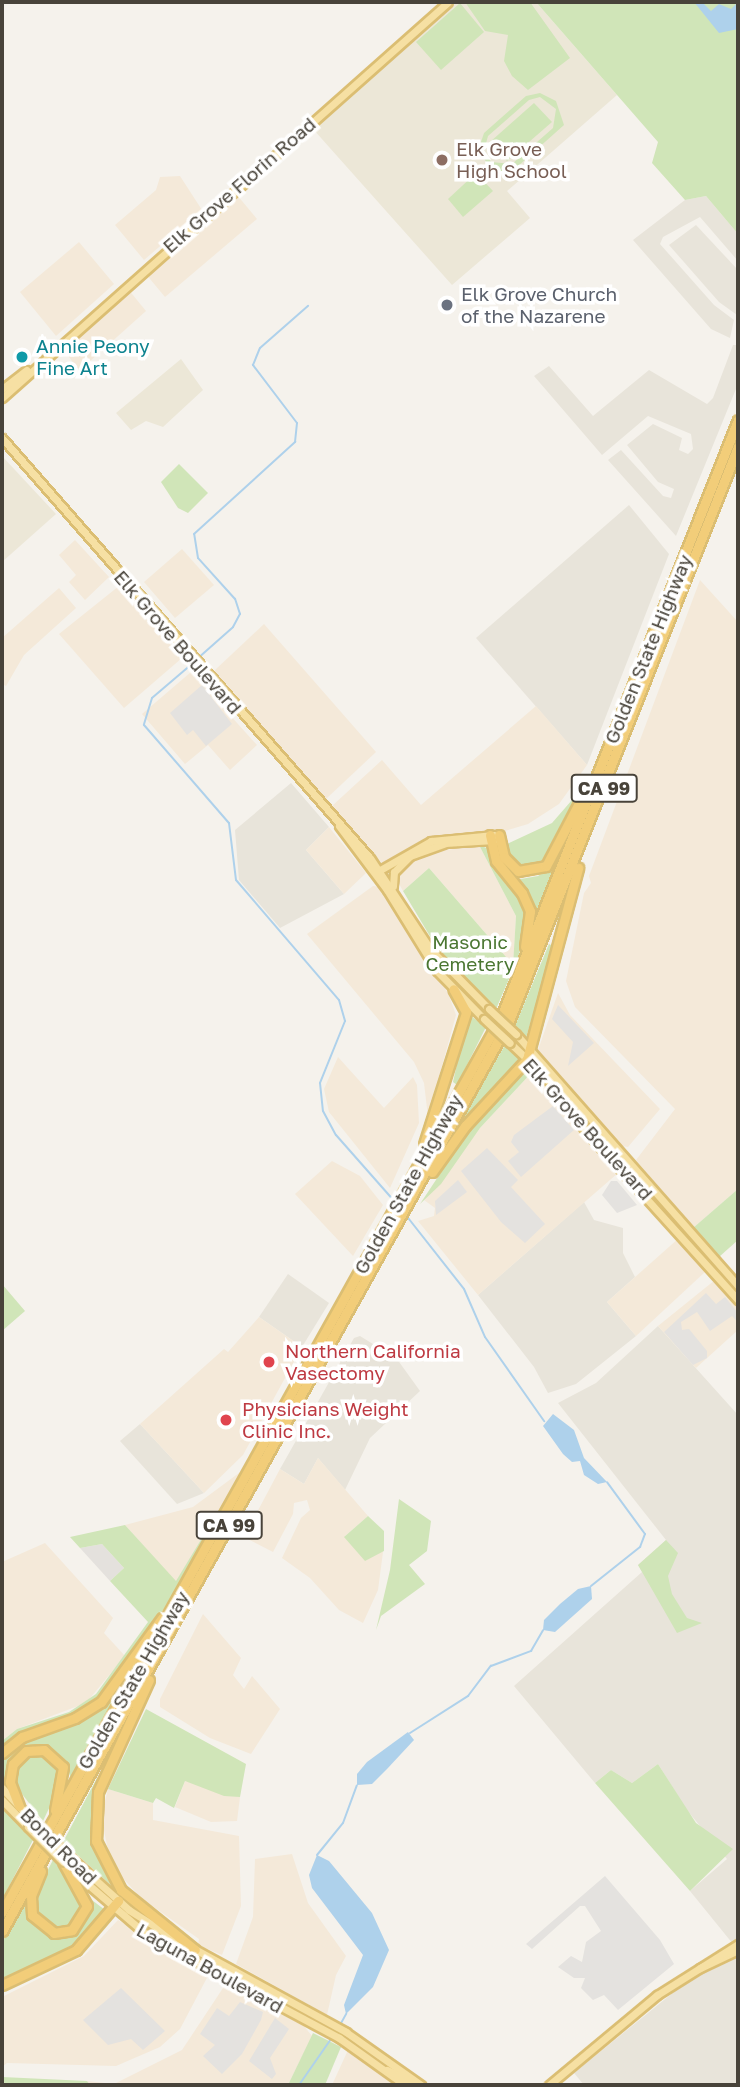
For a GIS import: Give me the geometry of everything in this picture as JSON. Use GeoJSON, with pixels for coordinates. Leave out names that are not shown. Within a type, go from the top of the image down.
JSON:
{"type":"FeatureCollection","features":[{"type":"Feature","properties":{"kind":"highway","name":"Golden State Highway"},"geometry":{"type":"LineString","coordinates":[[2,1931],[398,1213],[401,1198],[411,1178],[513,988],[738,420]]}},
{"type":"Feature","properties":{"kind":"highway","name":"Golden State Highway"},"geometry":{"type":"LineString","coordinates":[[2,1912],[398,1213],[409,1204],[508,1023],[598,804],[738,447]]}},
{"type":"Feature","properties":{"kind":"highway"},"geometry":{"type":"LineString","coordinates":[[495,838],[504,857],[517,871],[546,866],[617,729]]}},
{"type":"Feature","properties":{"kind":"highway"},"geometry":{"type":"LineString","coordinates":[[409,1204],[465,1126],[527,1059],[570,893],[598,804]]}},
{"type":"Feature","properties":{"kind":"highway"},"geometry":{"type":"LineString","coordinates":[[495,838],[496,861],[522,892],[530,911],[513,988]]}},
{"type":"Feature","properties":{"kind":"highway"},"geometry":{"type":"LineString","coordinates":[[411,1178],[462,1029],[466,1007],[453,989]]}},
{"type":"Feature","properties":{"kind":"highway"},"geometry":{"type":"LineString","coordinates":[[2,1753],[22,1737],[67,1722],[101,1702],[188,1583]]}},
{"type":"Feature","properties":{"kind":"highway"},"geometry":{"type":"LineString","coordinates":[[183,1607],[103,1776],[94,1825],[101,1857],[121,1890],[195,1950]]}},
{"type":"Feature","properties":{"kind":"highway"},"geometry":{"type":"LineString","coordinates":[[19,1805],[10,1782],[13,1764],[34,1749],[52,1753],[65,1776],[49,1828]]}},
{"type":"Feature","properties":{"kind":"highway"},"geometry":{"type":"LineString","coordinates":[[46,1853],[30,1906],[37,1924],[54,1933],[72,1930],[86,1906],[66,1859]]}},
{"type":"Feature","properties":{"kind":"highway"},"geometry":{"type":"LineString","coordinates":[[2,1985],[76,1950],[116,1906]]}},
{"type":"Feature","properties":{"kind":"main road","name":"Elk Grove Florin Road"},"geometry":{"type":"LineString","coordinates":[[2,389],[30,368],[448,2]]}},
{"type":"Feature","properties":{"kind":"main road","name":"Elk Grove Florin Road"},"geometry":{"type":"LineString","coordinates":[[2,398],[30,368]]}},
{"type":"Feature","properties":{"kind":"main road","name":"Elk Grove Boulevard"},"geometry":{"type":"LineString","coordinates":[[2,438],[199,668],[382,872],[393,886],[427,950],[531,1049],[738,1286]]}},
{"type":"Feature","properties":{"kind":"main road","name":"Elk Grove Boulevard"},"geometry":{"type":"LineString","coordinates":[[2,447],[17,458]]}},
{"type":"Feature","properties":{"kind":"main road","name":"Elk Grove Boulevard"},"geometry":{"type":"LineString","coordinates":[[339,826],[453,989],[527,1059],[589,1134],[738,1300]]}},
{"type":"Feature","properties":{"kind":"main road"},"geometry":{"type":"LineString","coordinates":[[382,872],[426,843],[447,837],[495,838]]}},
{"type":"Feature","properties":{"kind":"main road"},"geometry":{"type":"LineString","coordinates":[[382,872],[447,837]]}},
{"type":"Feature","properties":{"kind":"main road"},"geometry":{"type":"LineString","coordinates":[[432,847],[495,838]]}},
{"type":"Feature","properties":{"kind":"main road"},"geometry":{"type":"LineString","coordinates":[[393,886],[394,872],[410,856]]}},
{"type":"Feature","properties":{"kind":"main road","name":"Bond Road"},"geometry":{"type":"LineString","coordinates":[[2,1788],[19,1805],[31,1824]]}},
{"type":"Feature","properties":{"kind":"main road","name":"Laguna Boulevard"},"geometry":{"type":"LineString","coordinates":[[2,1800],[31,1824],[147,1935],[339,2038],[405,2085]]}},
{"type":"Feature","properties":{"kind":"main road","name":"Laguna Boulevard"},"geometry":{"type":"LineString","coordinates":[[116,1906],[335,2025],[419,2084]]}},
{"type":"Feature","properties":{"kind":"main road"},"geometry":{"type":"LineString","coordinates":[[699,1968],[713,1965],[736,1947]]}},
{"type":"Feature","properties":{"kind":"main road"},"geometry":{"type":"LineString","coordinates":[[546,2085],[646,2003],[736,1947]]}},
{"type":"Feature","properties":{"kind":"main road"},"geometry":{"type":"LineString","coordinates":[[386,2071],[419,2084]]}},
{"type":"Feature","properties":{"kind":"shaded area","name":"Elk Grove High School"},"geometry":{"type":"Polygon","coordinates":[[[456,2],[536,2],[617,95],[507,191],[530,218],[452,285],[313,129],[456,2]]]}},
{"type":"Feature","properties":{"kind":"shaded area"},"geometry":{"type":"Polygon","coordinates":[[[180,176],[202,210],[144,260],[115,225],[156,190],[160,177],[180,176]]]}},
{"type":"Feature","properties":{"kind":"shaded area"},"geometry":{"type":"Polygon","coordinates":[[[237,195],[257,219],[165,297],[145,273],[237,195]]]}},
{"type":"Feature","properties":{"kind":"shaded area"},"geometry":{"type":"Polygon","coordinates":[[[706,196],[738,234],[738,261],[700,217],[663,237],[660,244],[714,305],[734,320],[730,338],[711,329],[633,240],[685,200],[706,196]]]}},
{"type":"Feature","properties":{"kind":"shaded area"},"geometry":{"type":"Polygon","coordinates":[[[696,225],[738,270],[737,315],[719,302],[669,245],[696,225]]]}},
{"type":"Feature","properties":{"kind":"shaded area"},"geometry":{"type":"Polygon","coordinates":[[[79,242],[114,284],[56,336],[20,292],[79,242]]]}},
{"type":"Feature","properties":{"kind":"shaded area"},"geometry":{"type":"Polygon","coordinates":[[[128,289],[146,311],[79,371],[62,347],[128,289]]]}},
{"type":"Feature","properties":{"kind":"shaded area"},"geometry":{"type":"Polygon","coordinates":[[[733,345],[738,345],[738,384],[676,536],[608,460],[621,450],[663,496],[671,498],[674,489],[658,482],[627,445],[653,424],[682,438],[679,450],[688,454],[693,449],[691,434],[648,416],[602,455],[534,376],[549,366],[593,416],[649,370],[707,404],[713,398],[733,345]]]}},
{"type":"Feature","properties":{"kind":"shaded area"},"geometry":{"type":"Polygon","coordinates":[[[181,359],[203,390],[163,427],[146,421],[131,430],[116,413],[181,359]]]}},
{"type":"Feature","properties":{"kind":"shaded area"},"geometry":{"type":"Polygon","coordinates":[[[2,456],[56,514],[2,562],[2,456]]]}},
{"type":"Feature","properties":{"kind":"shaded area"},"geometry":{"type":"Polygon","coordinates":[[[629,505],[669,554],[587,765],[476,638],[629,505]]]}},
{"type":"Feature","properties":{"kind":"shaded area"},"geometry":{"type":"Polygon","coordinates":[[[75,540],[109,577],[85,600],[69,582],[76,575],[59,555],[75,540]]]}},
{"type":"Feature","properties":{"kind":"shaded area"},"geometry":{"type":"Polygon","coordinates":[[[182,549],[214,585],[175,618],[144,582],[182,549]]]}},
{"type":"Feature","properties":{"kind":"shaded area"},"geometry":{"type":"Polygon","coordinates":[[[700,580],[738,622],[738,1189],[693,1228],[636,1160],[675,1109],[575,1007],[566,981],[584,893],[591,883],[589,876],[700,580]]]}},
{"type":"Feature","properties":{"kind":"shaded area"},"geometry":{"type":"Polygon","coordinates":[[[119,586],[182,658],[124,708],[59,634],[119,586]]]}},
{"type":"Feature","properties":{"kind":"shaded area"},"geometry":{"type":"Polygon","coordinates":[[[59,588],[76,608],[24,655],[6,686],[2,684],[2,638],[59,588]]]}},
{"type":"Feature","properties":{"kind":"shaded area"},"geometry":{"type":"Polygon","coordinates":[[[264,624],[376,752],[326,799],[215,676],[215,670],[264,624]]]}},
{"type":"Feature","properties":{"kind":"shaded area"},"geometry":{"type":"Polygon","coordinates":[[[191,672],[257,745],[230,770],[208,745],[185,764],[142,714],[191,672]]]}},
{"type":"Feature","properties":{"kind":"shaded area"},"geometry":{"type":"Polygon","coordinates":[[[202,685],[232,724],[206,746],[193,730],[187,735],[170,713],[202,685]]]}},
{"type":"Feature","properties":{"kind":"shaded area"},"geometry":{"type":"Polygon","coordinates":[[[536,706],[587,765],[559,804],[528,824],[505,831],[440,836],[382,863],[332,806],[382,760],[421,805],[536,706]]]}},
{"type":"Feature","properties":{"kind":"shaded area"},"geometry":{"type":"Polygon","coordinates":[[[291,783],[329,827],[306,850],[344,894],[280,928],[239,880],[235,830],[291,783]]]}},
{"type":"Feature","properties":{"kind":"shaded area"},"geometry":{"type":"Polygon","coordinates":[[[329,827],[366,873],[344,894],[306,850],[329,827]]]}},
{"type":"Feature","properties":{"kind":"shaded area"},"geometry":{"type":"Polygon","coordinates":[[[479,845],[516,916],[513,965],[429,868],[403,891],[397,880],[408,863],[427,853],[479,845]]]}},
{"type":"Feature","properties":{"kind":"shaded area"},"geometry":{"type":"Polygon","coordinates":[[[373,886],[380,887],[448,993],[456,1015],[428,1117],[424,1083],[414,1062],[307,934],[373,886]]]}},
{"type":"Feature","properties":{"kind":"shaded area"},"geometry":{"type":"Polygon","coordinates":[[[558,993],[570,1015],[660,1109],[628,1147],[622,1146],[538,1050],[558,993]]]}},
{"type":"Feature","properties":{"kind":"shaded area"},"geometry":{"type":"Polygon","coordinates":[[[558,1005],[594,1043],[568,1066],[573,1042],[552,1019],[558,1005]]]}},
{"type":"Feature","properties":{"kind":"shaded area"},"geometry":{"type":"Polygon","coordinates":[[[338,1057],[384,1108],[413,1077],[417,1085],[419,1123],[390,1188],[329,1112],[324,1089],[338,1057]]]}},
{"type":"Feature","properties":{"kind":"shaded area"},"geometry":{"type":"Polygon","coordinates":[[[534,1070],[581,1134],[618,1173],[478,1295],[418,1221],[434,1216],[435,1208],[424,1200],[480,1128],[534,1070]]]}},
{"type":"Feature","properties":{"kind":"shaded area"},"geometry":{"type":"Polygon","coordinates":[[[553,1106],[574,1130],[521,1177],[508,1161],[519,1152],[511,1142],[514,1135],[553,1106]]]}},
{"type":"Feature","properties":{"kind":"shaded area"},"geometry":{"type":"Polygon","coordinates":[[[487,1148],[518,1180],[511,1187],[545,1224],[525,1243],[501,1222],[461,1171],[487,1148]]]}},
{"type":"Feature","properties":{"kind":"shaded area"},"geometry":{"type":"Polygon","coordinates":[[[332,1161],[360,1176],[383,1205],[353,1256],[295,1194],[332,1161]]]}},
{"type":"Feature","properties":{"kind":"shaded area"},"geometry":{"type":"Polygon","coordinates":[[[458,1180],[467,1192],[436,1215],[435,1201],[458,1180]]]}},
{"type":"Feature","properties":{"kind":"shaded area"},"geometry":{"type":"Polygon","coordinates":[[[611,1181],[617,1181],[637,1205],[617,1213],[602,1195],[611,1181]]]}},
{"type":"Feature","properties":{"kind":"shaded area"},"geometry":{"type":"Polygon","coordinates":[[[584,1202],[594,1220],[623,1228],[623,1253],[635,1277],[607,1302],[636,1336],[576,1384],[548,1393],[534,1367],[478,1295],[584,1202]]]}},
{"type":"Feature","properties":{"kind":"shaded area"},"geometry":{"type":"Polygon","coordinates":[[[679,1238],[705,1272],[636,1336],[607,1302],[679,1238]]]}},
{"type":"Feature","properties":{"kind":"shaded area"},"geometry":{"type":"Polygon","coordinates":[[[288,1274],[329,1303],[302,1347],[259,1317],[288,1274]]]}},
{"type":"Feature","properties":{"kind":"shaded area"},"geometry":{"type":"Polygon","coordinates":[[[715,1280],[738,1303],[738,1330],[696,1368],[658,1326],[715,1280]]]}},
{"type":"Feature","properties":{"kind":"shaded area"},"geometry":{"type":"Polygon","coordinates":[[[706,1293],[716,1304],[725,1297],[738,1313],[738,1322],[732,1316],[710,1331],[697,1312],[681,1322],[682,1330],[689,1329],[707,1351],[707,1358],[693,1365],[664,1332],[706,1293]]]}},
{"type":"Feature","properties":{"kind":"shaded area"},"geometry":{"type":"Polygon","coordinates":[[[259,1317],[302,1347],[243,1455],[204,1493],[140,1424],[224,1349],[228,1352],[259,1317]]]}},
{"type":"Feature","properties":{"kind":"shaded area"},"geometry":{"type":"Polygon","coordinates":[[[658,1326],[738,1415],[738,2085],[584,2085],[574,2073],[733,1944],[690,1891],[727,1859],[687,1810],[658,1764],[632,1783],[611,1770],[595,1783],[514,1686],[642,1572],[638,1565],[666,1540],[558,1403],[596,1383],[658,1326]]]}},
{"type":"Feature","properties":{"kind":"shaded area"},"geometry":{"type":"Polygon","coordinates":[[[360,1336],[397,1359],[420,1391],[370,1438],[345,1490],[318,1458],[304,1484],[280,1469],[354,1338],[360,1336]]]}},
{"type":"Feature","properties":{"kind":"shaded area"},"geometry":{"type":"Polygon","coordinates":[[[140,1424],[204,1493],[177,1504],[120,1441],[140,1424]]]}},
{"type":"Feature","properties":{"kind":"shaded area"},"geometry":{"type":"Polygon","coordinates":[[[318,1458],[368,1516],[345,1536],[383,1552],[378,1590],[363,1623],[339,1610],[310,1578],[282,1558],[301,1518],[310,1510],[307,1500],[294,1503],[293,1514],[273,1552],[244,1537],[280,1469],[304,1484],[318,1458]]]}},
{"type":"Feature","properties":{"kind":"shaded area"},"geometry":{"type":"Polygon","coordinates":[[[243,1470],[176,1582],[125,1525],[193,1507],[243,1470]]]}},
{"type":"Feature","properties":{"kind":"shaded area"},"geometry":{"type":"Polygon","coordinates":[[[45,1543],[113,1618],[104,1633],[125,1656],[86,1703],[17,1729],[2,1741],[2,1562],[45,1543]]]}},
{"type":"Feature","properties":{"kind":"shaded area"},"geometry":{"type":"Polygon","coordinates":[[[102,1544],[124,1568],[110,1581],[80,1548],[102,1544]]]}},
{"type":"Feature","properties":{"kind":"shaded area"},"geometry":{"type":"Polygon","coordinates":[[[203,1614],[241,1658],[233,1675],[244,1689],[252,1676],[280,1709],[251,1754],[210,1738],[160,1707],[160,1699],[203,1614]]]}},
{"type":"Feature","properties":{"kind":"shaded area"},"geometry":{"type":"Polygon","coordinates":[[[185,1781],[240,1797],[237,1821],[211,1822],[175,1807],[185,1781]]]}},
{"type":"Feature","properties":{"kind":"shaded area"},"geometry":{"type":"Polygon","coordinates":[[[108,1789],[153,1803],[153,1820],[239,1836],[241,1906],[222,1955],[198,1945],[199,1939],[141,1898],[120,1875],[109,1854],[101,1817],[108,1789]]]}},
{"type":"Feature","properties":{"kind":"shaded area"},"geometry":{"type":"Polygon","coordinates":[[[292,1854],[308,1903],[346,1956],[336,1975],[327,2015],[236,1964],[253,1917],[255,1859],[292,1854]]]}},
{"type":"Feature","properties":{"kind":"shaded area"},"geometry":{"type":"Polygon","coordinates":[[[605,1876],[660,1940],[674,1964],[618,2010],[604,1995],[593,2000],[581,1988],[585,1978],[574,1978],[558,1967],[571,1956],[582,1962],[586,1942],[601,1931],[585,1906],[580,1906],[532,1949],[526,1944],[605,1876]]]}},
{"type":"Feature","properties":{"kind":"shaded area"},"geometry":{"type":"Polygon","coordinates":[[[118,1920],[209,1974],[180,2029],[160,2047],[116,2066],[7,2063],[2,2067],[2,1997],[84,1956],[118,1920]]]}},
{"type":"Feature","properties":{"kind":"shaded area"},"geometry":{"type":"Polygon","coordinates":[[[225,1985],[304,2026],[312,2036],[288,2085],[90,2085],[87,2081],[114,2084],[182,2050],[225,1985]]]}},
{"type":"Feature","properties":{"kind":"shaded area"},"geometry":{"type":"Polygon","coordinates":[[[121,1988],[165,2031],[143,2050],[131,2039],[108,2045],[83,2020],[121,1988]]]}},
{"type":"Feature","properties":{"kind":"shaded area"},"geometry":{"type":"Polygon","coordinates":[[[240,2002],[263,2012],[261,2020],[242,2054],[222,2074],[203,2056],[215,2045],[200,2034],[217,2008],[229,2016],[240,2002]]]}},
{"type":"Feature","properties":{"kind":"shaded area"},"geometry":{"type":"Polygon","coordinates":[[[275,2018],[289,2029],[270,2058],[276,2074],[272,2079],[249,2061],[275,2018]]]}},
{"type":"Feature","properties":{"kind":"shaded area"},"geometry":{"type":"Polygon","coordinates":[[[348,2050],[371,2067],[398,2085],[332,2085],[348,2050]]]}},
{"type":"Feature","properties":{"kind":"green space"},"geometry":{"type":"Polygon","coordinates":[[[465,2],[530,2],[570,58],[528,90],[512,76],[504,61],[508,35],[485,31],[465,2]]]}},
{"type":"Feature","properties":{"kind":"green space"},"geometry":{"type":"Polygon","coordinates":[[[536,2],[738,2],[738,234],[706,196],[685,200],[652,163],[658,142],[536,2]]]}},
{"type":"Feature","properties":{"kind":"green space"},"geometry":{"type":"Polygon","coordinates":[[[460,3],[484,32],[441,70],[416,42],[460,3]]]}},
{"type":"Feature","properties":{"kind":"green space"},"geometry":{"type":"Polygon","coordinates":[[[540,93],[556,101],[564,125],[508,175],[488,166],[479,148],[484,133],[526,96],[540,93]],[[540,97],[529,100],[488,136],[484,151],[491,162],[512,164],[553,128],[556,109],[540,97]]]}},
{"type":"Feature","properties":{"kind":"green space"},"geometry":{"type":"Polygon","coordinates":[[[534,103],[552,122],[507,161],[490,142],[534,103]]]}},
{"type":"Feature","properties":{"kind":"green space"},"geometry":{"type":"Polygon","coordinates":[[[476,173],[493,191],[463,217],[448,199],[476,173]]]}},
{"type":"Feature","properties":{"kind":"green space"},"geometry":{"type":"Polygon","coordinates":[[[179,464],[208,493],[188,513],[178,508],[161,482],[179,464]]]}},
{"type":"Feature","properties":{"kind":"green space"},"geometry":{"type":"Polygon","coordinates":[[[585,785],[548,859],[536,868],[518,866],[509,859],[507,844],[552,823],[585,785]]]}},
{"type":"Feature","properties":{"kind":"green space","name":"Masonic Cemetery"},"geometry":{"type":"Polygon","coordinates":[[[479,845],[489,849],[493,863],[517,892],[526,913],[519,956],[496,1009],[443,958],[403,891],[429,868],[513,965],[516,916],[479,845]]]}},
{"type":"Feature","properties":{"kind":"green space"},"geometry":{"type":"Polygon","coordinates":[[[553,866],[557,868],[538,915],[534,915],[529,897],[515,880],[538,876],[553,866]]]}},
{"type":"Feature","properties":{"kind":"green space"},"geometry":{"type":"Polygon","coordinates":[[[549,944],[553,946],[526,1038],[515,1026],[549,944]]]}},
{"type":"Feature","properties":{"kind":"green space"},"geometry":{"type":"Polygon","coordinates":[[[468,1014],[486,1027],[457,1085],[453,1082],[468,1014]]]}},
{"type":"Feature","properties":{"kind":"green space"},"geometry":{"type":"Polygon","coordinates":[[[505,1045],[519,1059],[467,1119],[463,1117],[505,1045]]]}},
{"type":"Feature","properties":{"kind":"green space"},"geometry":{"type":"Polygon","coordinates":[[[527,1069],[534,1070],[480,1128],[441,1184],[420,1204],[471,1127],[527,1069]]]}},
{"type":"Feature","properties":{"kind":"green space"},"geometry":{"type":"Polygon","coordinates":[[[738,1189],[738,1240],[719,1257],[693,1228],[738,1189]]]}},
{"type":"Feature","properties":{"kind":"green space"},"geometry":{"type":"Polygon","coordinates":[[[2,1284],[25,1311],[2,1331],[2,1284]]]}},
{"type":"Feature","properties":{"kind":"green space"},"geometry":{"type":"Polygon","coordinates":[[[243,1470],[172,1597],[107,1691],[80,1713],[2,1749],[2,1741],[17,1729],[69,1712],[96,1694],[148,1622],[110,1581],[124,1568],[102,1544],[80,1548],[70,1537],[125,1525],[176,1581],[243,1470]]]}},
{"type":"Feature","properties":{"kind":"green space"},"geometry":{"type":"Polygon","coordinates":[[[399,1499],[431,1521],[427,1551],[409,1565],[425,1584],[381,1616],[376,1630],[390,1570],[399,1499]]]}},
{"type":"Feature","properties":{"kind":"green space"},"geometry":{"type":"Polygon","coordinates":[[[368,1516],[384,1531],[384,1551],[365,1561],[344,1537],[368,1516]]]}},
{"type":"Feature","properties":{"kind":"green space"},"geometry":{"type":"Polygon","coordinates":[[[666,1540],[678,1553],[668,1576],[672,1594],[687,1618],[702,1623],[677,1633],[638,1565],[666,1540]]]}},
{"type":"Feature","properties":{"kind":"green space"},"geometry":{"type":"Polygon","coordinates":[[[117,1687],[121,1689],[71,1778],[63,1760],[47,1748],[22,1751],[8,1788],[2,1782],[2,1759],[10,1751],[110,1696],[117,1687]]]}},
{"type":"Feature","properties":{"kind":"green space"},"geometry":{"type":"Polygon","coordinates":[[[146,1709],[246,1764],[240,1797],[224,1796],[185,1781],[174,1808],[156,1798],[153,1803],[108,1789],[146,1709]]]}},
{"type":"Feature","properties":{"kind":"green space"},"geometry":{"type":"Polygon","coordinates":[[[32,1753],[49,1757],[60,1768],[60,1785],[43,1821],[15,1785],[17,1763],[32,1753]]]}},
{"type":"Feature","properties":{"kind":"green space"},"geometry":{"type":"Polygon","coordinates":[[[658,1764],[696,1823],[733,1849],[690,1891],[595,1783],[611,1770],[632,1783],[658,1764]]]}},
{"type":"Feature","properties":{"kind":"green space"},"geometry":{"type":"Polygon","coordinates":[[[97,1778],[100,1780],[92,1824],[99,1858],[115,1887],[143,1914],[63,1842],[97,1778]]]}},
{"type":"Feature","properties":{"kind":"green space"},"geometry":{"type":"Polygon","coordinates":[[[2,1805],[34,1838],[2,1900],[3,1866],[2,1805]]]}},
{"type":"Feature","properties":{"kind":"green space"},"geometry":{"type":"Polygon","coordinates":[[[54,1858],[83,1902],[76,1924],[55,1931],[34,1910],[35,1895],[54,1858]]]}},
{"type":"Feature","properties":{"kind":"green space"},"geometry":{"type":"Polygon","coordinates":[[[88,1897],[105,1910],[77,1944],[2,1981],[2,1943],[24,1904],[38,1929],[60,1937],[76,1932],[86,1920],[88,1897]]]}},
{"type":"Feature","properties":{"kind":"green space"},"geometry":{"type":"Polygon","coordinates":[[[313,2033],[341,2047],[325,2085],[288,2085],[313,2033]]]}},
{"type":"Feature","properties":{"kind":"green space"},"geometry":{"type":"Polygon","coordinates":[[[2,2077],[87,2081],[90,2085],[2,2085],[2,2077]]]}},
{"type":"Feature","properties":{"kind":"water"},"geometry":{"type":"Polygon","coordinates":[[[694,2],[702,2],[711,11],[719,4],[731,9],[738,2],[738,29],[719,33],[694,2]]]}},
{"type":"Feature","properties":{"kind":"water"},"geometry":{"type":"Polygon","coordinates":[[[553,1414],[574,1430],[584,1458],[607,1482],[598,1484],[584,1475],[580,1461],[572,1462],[563,1454],[543,1426],[553,1414]]]}},
{"type":"Feature","properties":{"kind":"water"},"geometry":{"type":"Polygon","coordinates":[[[591,1586],[592,1599],[555,1632],[543,1630],[544,1620],[560,1604],[578,1589],[591,1586]]]}},
{"type":"Feature","properties":{"kind":"water"},"geometry":{"type":"Polygon","coordinates":[[[408,1732],[414,1740],[387,1769],[372,1784],[357,1785],[357,1774],[367,1762],[408,1732]]]}},
{"type":"Feature","properties":{"kind":"water"},"geometry":{"type":"Polygon","coordinates":[[[317,1855],[329,1861],[372,1913],[389,1950],[373,1987],[346,2014],[344,2005],[363,1955],[312,1888],[309,1875],[317,1855]]]}},
{"type":"Feature","properties":{"kind":"waterway"},"geometry":{"type":"LineString","coordinates":[[197,659],[233,627],[240,614],[235,599],[198,558],[194,534],[295,442],[297,423],[253,365],[260,348],[308,306]]}},
{"type":"Feature","properties":{"kind":"waterway"},"geometry":{"type":"LineString","coordinates":[[193,663],[152,698],[144,725],[229,823],[236,880],[339,1000],[345,1021],[320,1083],[323,1111],[336,1135],[395,1202]]}},
{"type":"Feature","properties":{"kind":"waterway"},"geometry":{"type":"LineString","coordinates":[[405,1214],[464,1289],[485,1337],[544,1421]]}},
{"type":"Feature","properties":{"kind":"waterway"},"geometry":{"type":"LineString","coordinates":[[591,1586],[640,1547],[645,1534],[607,1482]]}},
{"type":"Feature","properties":{"kind":"waterway"},"geometry":{"type":"LineString","coordinates":[[410,1733],[468,1696],[491,1666],[531,1651],[543,1630]]}},
{"type":"Feature","properties":{"kind":"waterway"},"geometry":{"type":"LineString","coordinates":[[317,1855],[343,1823],[357,1785]]}},
{"type":"Feature","properties":{"kind":"waterway"},"geometry":{"type":"LineString","coordinates":[[340,2025],[346,2014]]}},
{"type":"Feature","properties":{"kind":"waterway"},"geometry":{"type":"LineString","coordinates":[[299,2085],[333,2036]]}},
{"type":"Feature","properties":{"kind":"place","name":"Elk Grove High School"},"geometry":{"type":"Point","coordinates":[442,160]}},
{"type":"Feature","properties":{"kind":"place","name":"Elk Grove Church of the Nazarene"},"geometry":{"type":"Point","coordinates":[447,305]}},
{"type":"Feature","properties":{"kind":"place","name":"Annie Peony Fine Art"},"geometry":{"type":"Point","coordinates":[22,357]}},
{"type":"Feature","properties":{"kind":"place","name":"Northern California Vasectomy"},"geometry":{"type":"Point","coordinates":[269,1362]}},
{"type":"Feature","properties":{"kind":"place","name":"Physicians Weight Clinic Inc."},"geometry":{"type":"Point","coordinates":[226,1420]}}]}
